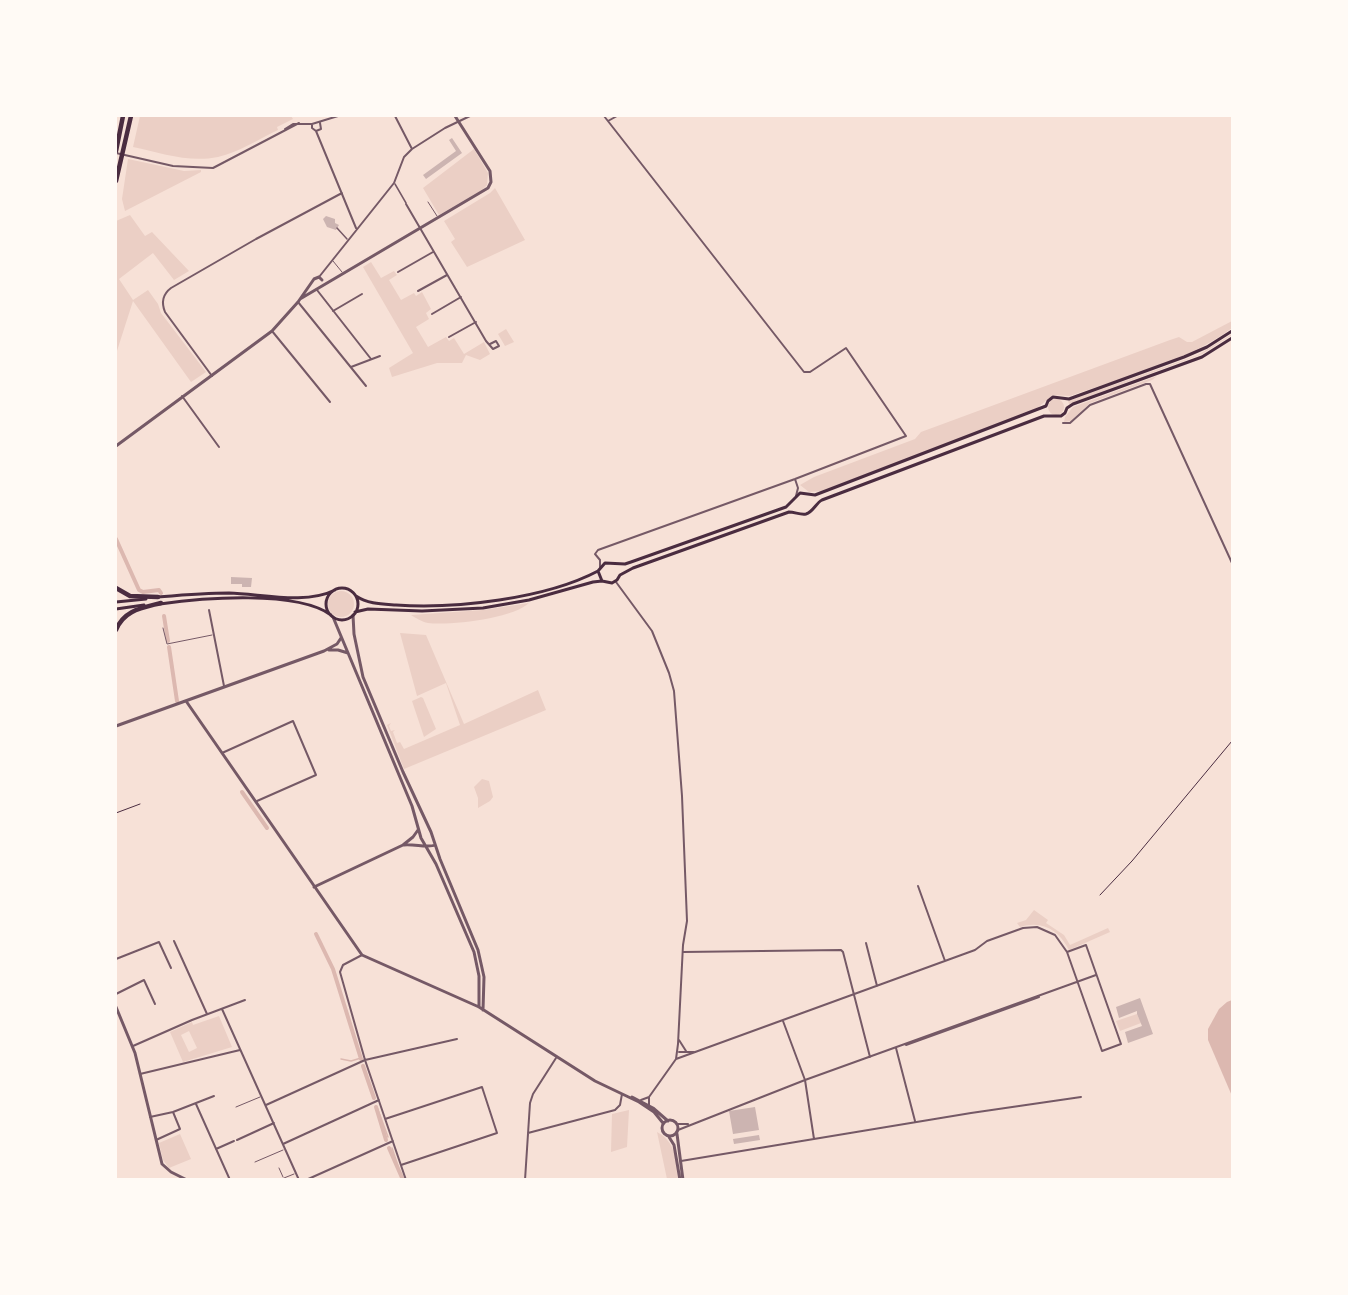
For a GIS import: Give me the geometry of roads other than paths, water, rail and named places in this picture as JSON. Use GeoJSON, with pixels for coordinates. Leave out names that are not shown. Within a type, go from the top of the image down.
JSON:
{"type":"FeatureCollection","features":[{"type":"Feature","properties":{"kind":"highway"},"geometry":{"type":"LineString","coordinates":[[116,152],[123,116]]}},
{"type":"Feature","properties":{"kind":"highway"},"geometry":{"type":"LineString","coordinates":[[116,182],[131,116]]}},
{"type":"Feature","properties":{"kind":"highway"},"geometry":{"type":"LineString","coordinates":[[116,588],[130,596],[158,597]]}},
{"type":"Feature","properties":{"kind":"highway"},"geometry":{"type":"LineString","coordinates":[[116,630],[121,620],[130,612],[161,603]]}},
{"type":"Feature","properties":{"kind":"main road"},"geometry":{"type":"LineString","coordinates":[[1064,399],[1184,357],[1207,347],[1233,331]]}},
{"type":"Feature","properties":{"kind":"main road"},"geometry":{"type":"LineString","coordinates":[[619,571],[789,512],[804,514],[811,511],[814,504],[984,437],[1050,415],[1056,417],[1063,415],[1067,408],[1202,357],[1233,338]]}},
{"type":"Feature","properties":{"kind":"main road"},"geometry":{"type":"LineString","coordinates":[[116,602],[229,593],[310,598],[346,588],[366,602],[392,605],[440,606],[509,598],[584,578],[605,563],[631,562],[786,507],[796,496],[804,493],[810,495],[876,472],[1046,406],[1053,397],[1058,396],[1064,399],[1067,408]]}},
{"type":"Feature","properties":{"kind":"main road"},"geometry":{"type":"LineString","coordinates":[[1046,406],[1050,415]]}},
{"type":"Feature","properties":{"kind":"main road"},"geometry":{"type":"LineString","coordinates":[[810,495],[814,504]]}},
{"type":"Feature","properties":{"kind":"main road"},"geometry":{"type":"LineString","coordinates":[[793,501],[797,512]]}},
{"type":"Feature","properties":{"kind":"main road"},"geometry":{"type":"LineString","coordinates":[[116,609],[211,598],[271,600],[314,605],[332,616],[343,619],[368,609],[422,611],[483,608],[529,600],[602,581],[608,584],[616,582],[619,571],[615,564]]}},
{"type":"Feature","properties":{"kind":"main road"},"geometry":{"type":"LineString","coordinates":[[599,569],[602,581]]}},
{"type":"Feature","properties":{"kind":"main road"},"geometry":{"type":"LineString","coordinates":[[332,616],[327,609],[327,600],[335,590]]}},
{"type":"Feature","properties":{"kind":"main road"},"geometry":{"type":"LineString","coordinates":[[354,614],[358,604],[356,596]]}},
{"type":"Feature","properties":{"kind":"street"},"geometry":{"type":"LineString","coordinates":[[116,152],[173,166],[213,168],[293,124],[312,124],[338,116]]}},
{"type":"Feature","properties":{"kind":"street"},"geometry":{"type":"LineString","coordinates":[[395,116],[412,149]]}},
{"type":"Feature","properties":{"kind":"street"},"geometry":{"type":"LineString","coordinates":[[299,300],[484,192],[491,182],[490,171],[455,116]]}},
{"type":"Feature","properties":{"kind":"street"},"geometry":{"type":"LineString","coordinates":[[321,287],[321,279],[332,260],[394,183],[402,160],[412,149],[470,116]]}},
{"type":"Feature","properties":{"kind":"street"},"geometry":{"type":"LineString","coordinates":[[604,116],[804,372],[810,372],[846,348],[906,434],[904,438],[597,551],[596,555],[605,563]]}},
{"type":"Feature","properties":{"kind":"street"},"geometry":{"type":"LineString","coordinates":[[608,121],[617,116]]}},
{"type":"Feature","properties":{"kind":"street"},"geometry":{"type":"LineString","coordinates":[[316,131],[321,128],[320,122]]}},
{"type":"Feature","properties":{"kind":"street"},"geometry":{"type":"LineString","coordinates":[[312,124],[312,129],[316,131],[356,229]]}},
{"type":"Feature","properties":{"kind":"street"},"geometry":{"type":"LineString","coordinates":[[394,183],[433,252],[490,344]]}},
{"type":"Feature","properties":{"kind":"street"},"geometry":{"type":"LineString","coordinates":[[212,376],[165,312],[162,304],[165,294],[171,288],[256,239],[342,193]]}},
{"type":"Feature","properties":{"kind":"street"},"geometry":{"type":"LineString","coordinates":[[337,228],[348,240]]}},
{"type":"Feature","properties":{"kind":"street"},"geometry":{"type":"LineString","coordinates":[[398,272],[433,252]]}},
{"type":"Feature","properties":{"kind":"street"},"geometry":{"type":"LineString","coordinates":[[418,291],[447,275]]}},
{"type":"Feature","properties":{"kind":"street"},"geometry":{"type":"LineString","coordinates":[[116,446],[272,331],[314,279],[338,277]]}},
{"type":"Feature","properties":{"kind":"street"},"geometry":{"type":"LineString","coordinates":[[317,290],[371,359]]}},
{"type":"Feature","properties":{"kind":"street"},"geometry":{"type":"LineString","coordinates":[[333,311],[362,294]]}},
{"type":"Feature","properties":{"kind":"street"},"geometry":{"type":"LineString","coordinates":[[432,314],[461,297]]}},
{"type":"Feature","properties":{"kind":"street"},"geometry":{"type":"LineString","coordinates":[[299,300],[366,386]]}},
{"type":"Feature","properties":{"kind":"street"},"geometry":{"type":"LineString","coordinates":[[449,337],[476,322]]}},
{"type":"Feature","properties":{"kind":"street"},"geometry":{"type":"LineString","coordinates":[[272,331],[330,402]]}},
{"type":"Feature","properties":{"kind":"street"},"geometry":{"type":"LineString","coordinates":[[351,366],[380,356]]}},
{"type":"Feature","properties":{"kind":"street"},"geometry":{"type":"LineString","coordinates":[[1056,417],[1063,423],[1070,423],[1090,405],[1150,384],[1233,563]]}},
{"type":"Feature","properties":{"kind":"street"},"geometry":{"type":"LineString","coordinates":[[182,396],[219,447]]}},
{"type":"Feature","properties":{"kind":"street"},"geometry":{"type":"LineString","coordinates":[[1063,415],[1063,423]]}},
{"type":"Feature","properties":{"kind":"street"},"geometry":{"type":"LineString","coordinates":[[795,479],[798,488],[804,493]]}},
{"type":"Feature","properties":{"kind":"street"},"geometry":{"type":"LineString","coordinates":[[796,496],[798,488]]}},
{"type":"Feature","properties":{"kind":"street"},"geometry":{"type":"LineString","coordinates":[[599,569],[600,560]]}},
{"type":"Feature","properties":{"kind":"street"},"geometry":{"type":"LineString","coordinates":[[616,582],[652,631],[669,673],[674,691],[681,796],[687,921],[683,945],[678,1053],[649,1097],[641,1100]]}},
{"type":"Feature","properties":{"kind":"street"},"geometry":{"type":"LineString","coordinates":[[209,610],[225,687]]}},
{"type":"Feature","properties":{"kind":"street"},"geometry":{"type":"LineString","coordinates":[[354,614],[357,647],[367,685],[431,832],[476,951],[484,976],[483,1010]]}},
{"type":"Feature","properties":{"kind":"street"},"geometry":{"type":"LineString","coordinates":[[332,616],[412,806],[426,847],[476,951],[479,1007]]}},
{"type":"Feature","properties":{"kind":"street"},"geometry":{"type":"LineString","coordinates":[[116,726],[324,651],[337,644],[341,636]]}},
{"type":"Feature","properties":{"kind":"street"},"geometry":{"type":"LineString","coordinates":[[324,651],[338,650],[348,653]]}},
{"type":"Feature","properties":{"kind":"street"},"geometry":{"type":"LineString","coordinates":[[186,701],[362,955],[479,1007],[595,1081],[654,1112],[663,1124]]}},
{"type":"Feature","properties":{"kind":"street"},"geometry":{"type":"LineString","coordinates":[[222,753],[293,721],[316,775],[255,802]]}},
{"type":"Feature","properties":{"kind":"street"},"geometry":{"type":"LineString","coordinates":[[314,887],[402,845],[413,837],[420,823],[426,823]]}},
{"type":"Feature","properties":{"kind":"street"},"geometry":{"type":"LineString","coordinates":[[402,845],[420,844],[426,847],[436,845]]}},
{"type":"Feature","properties":{"kind":"street"},"geometry":{"type":"LineString","coordinates":[[918,886],[945,961]]}},
{"type":"Feature","properties":{"kind":"street"},"geometry":{"type":"LineString","coordinates":[[676,1059],[975,950],[987,941],[1030,927],[1043,928],[1055,935],[1067,952],[1102,1051],[1121,1044],[1086,945],[1067,952]]}},
{"type":"Feature","properties":{"kind":"street"},"geometry":{"type":"LineString","coordinates":[[174,941],[207,1014]]}},
{"type":"Feature","properties":{"kind":"street"},"geometry":{"type":"LineString","coordinates":[[116,959],[159,942],[171,968]]}},
{"type":"Feature","properties":{"kind":"street"},"geometry":{"type":"LineString","coordinates":[[866,943],[877,986]]}},
{"type":"Feature","properties":{"kind":"street"},"geometry":{"type":"LineString","coordinates":[[683,952],[838,949],[843,952],[870,1057]]}},
{"type":"Feature","properties":{"kind":"street"},"geometry":{"type":"LineString","coordinates":[[362,955],[343,965],[340,972],[365,1060],[406,1179]]}},
{"type":"Feature","properties":{"kind":"street"},"geometry":{"type":"LineString","coordinates":[[667,1136],[672,1136],[691,1124],[805,1080],[1096,975]]}},
{"type":"Feature","properties":{"kind":"street"},"geometry":{"type":"LineString","coordinates":[[116,994],[144,980],[155,1004]]}},
{"type":"Feature","properties":{"kind":"street"},"geometry":{"type":"LineString","coordinates":[[471,1003],[477,1000],[479,987]]}},
{"type":"Feature","properties":{"kind":"street"},"geometry":{"type":"LineString","coordinates":[[133,1046],[245,1000]]}},
{"type":"Feature","properties":{"kind":"street"},"geometry":{"type":"LineString","coordinates":[[116,1007],[133,1046],[164,1166],[187,1179]]}},
{"type":"Feature","properties":{"kind":"street"},"geometry":{"type":"LineString","coordinates":[[222,1009],[299,1179]]}},
{"type":"Feature","properties":{"kind":"street"},"geometry":{"type":"LineString","coordinates":[[783,1021],[805,1080],[814,1139]]}},
{"type":"Feature","properties":{"kind":"street"},"geometry":{"type":"LineString","coordinates":[[266,1106],[365,1060],[457,1039]]}},
{"type":"Feature","properties":{"kind":"street"},"geometry":{"type":"LineString","coordinates":[[679,1039],[681,1046],[688,1052]]}},
{"type":"Feature","properties":{"kind":"street"},"geometry":{"type":"LineString","coordinates":[[896,1048],[916,1122]]}},
{"type":"Feature","properties":{"kind":"street"},"geometry":{"type":"LineString","coordinates":[[140,1074],[241,1050]]}},
{"type":"Feature","properties":{"kind":"street"},"geometry":{"type":"LineString","coordinates":[[678,1053],[700,1051]]}},
{"type":"Feature","properties":{"kind":"street"},"geometry":{"type":"LineString","coordinates":[[525,1179],[532,1098],[557,1057]]}},
{"type":"Feature","properties":{"kind":"street"},"geometry":{"type":"LineString","coordinates":[[385,1119],[482,1087],[497,1133],[401,1165]]}},
{"type":"Feature","properties":{"kind":"street"},"geometry":{"type":"LineString","coordinates":[[624,1095],[641,1100],[677,1124],[691,1124]]}},
{"type":"Feature","properties":{"kind":"street"},"geometry":{"type":"LineString","coordinates":[[528,1133],[615,1110],[624,1095]]}},
{"type":"Feature","properties":{"kind":"street"},"geometry":{"type":"LineString","coordinates":[[150,1117],[173,1112],[213,1096]]}},
{"type":"Feature","properties":{"kind":"street"},"geometry":{"type":"LineString","coordinates":[[649,1097],[650,1106]]}},
{"type":"Feature","properties":{"kind":"street"},"geometry":{"type":"LineString","coordinates":[[681,1161],[1081,1097]]}},
{"type":"Feature","properties":{"kind":"street"},"geometry":{"type":"LineString","coordinates":[[283,1144],[379,1100]]}},
{"type":"Feature","properties":{"kind":"street"},"geometry":{"type":"LineString","coordinates":[[194,1104],[230,1179]]}},
{"type":"Feature","properties":{"kind":"street"},"geometry":{"type":"LineString","coordinates":[[156,1140],[180,1129],[173,1112]]}},
{"type":"Feature","properties":{"kind":"street"},"geometry":{"type":"LineString","coordinates":[[668,1120],[663,1124],[662,1131],[674,1145],[682,1179]]}},
{"type":"Feature","properties":{"kind":"street"},"geometry":{"type":"LineString","coordinates":[[216,1149],[274,1123]]}},
{"type":"Feature","properties":{"kind":"street"},"geometry":{"type":"LineString","coordinates":[[677,1124],[682,1179]]}},
{"type":"Feature","properties":{"kind":"street"},"geometry":{"type":"LineString","coordinates":[[306,1179],[393,1141]]}},
{"type":"Feature","properties":{"kind":"lane"},"geometry":{"type":"LineString","coordinates":[[428,202],[438,218]]}},
{"type":"Feature","properties":{"kind":"lane"},"geometry":{"type":"LineString","coordinates":[[332,260],[344,273]]}},
{"type":"Feature","properties":{"kind":"lane"},"geometry":{"type":"LineString","coordinates":[[804,514],[809,517],[811,511]]}},
{"type":"Feature","properties":{"kind":"lane"},"geometry":{"type":"LineString","coordinates":[[164,628],[167,644],[214,635]]}},
{"type":"Feature","properties":{"kind":"lane"},"geometry":{"type":"LineString","coordinates":[[236,1107],[261,1096]]}},
{"type":"Feature","properties":{"kind":"lane"},"geometry":{"type":"LineString","coordinates":[[255,1162],[285,1149]]}},
{"type":"Feature","properties":{"kind":"lane"},"geometry":{"type":"LineString","coordinates":[[279,1168],[284,1179],[296,1173]]}},
{"type":"Feature","properties":{"kind":"waterway"},"geometry":{"type":"LineString","coordinates":[[116,539],[139,590],[143,592],[159,590],[161,593]]}},
{"type":"Feature","properties":{"kind":"waterway"},"geometry":{"type":"LineString","coordinates":[[164,616],[168,641]]}},
{"type":"Feature","properties":{"kind":"waterway"},"geometry":{"type":"LineString","coordinates":[[169,647],[177,701]]}},
{"type":"Feature","properties":{"kind":"waterway"},"geometry":{"type":"LineString","coordinates":[[242,792],[267,828]]}},
{"type":"Feature","properties":{"kind":"waterway"},"geometry":{"type":"LineString","coordinates":[[316,934],[333,969],[361,1059]]}},
{"type":"Feature","properties":{"kind":"waterway"},"geometry":{"type":"LineString","coordinates":[[341,1059],[351,1061],[361,1058]]}},
{"type":"Feature","properties":{"kind":"waterway"},"geometry":{"type":"LineString","coordinates":[[363,1066],[374,1098]]}},
{"type":"Feature","properties":{"kind":"waterway"},"geometry":{"type":"LineString","coordinates":[[376,1107],[386,1140]]}},
{"type":"Feature","properties":{"kind":"waterway"},"geometry":{"type":"LineString","coordinates":[[377,1107],[388,1137]]}},
{"type":"Feature","properties":{"kind":"waterway"},"geometry":{"type":"LineString","coordinates":[[389,1148],[403,1180]]}},
{"type":"Feature","properties":{"kind":"waterway"},"geometry":{"type":"LineString","coordinates":[[392,1148],[398,1166]]}}]}
